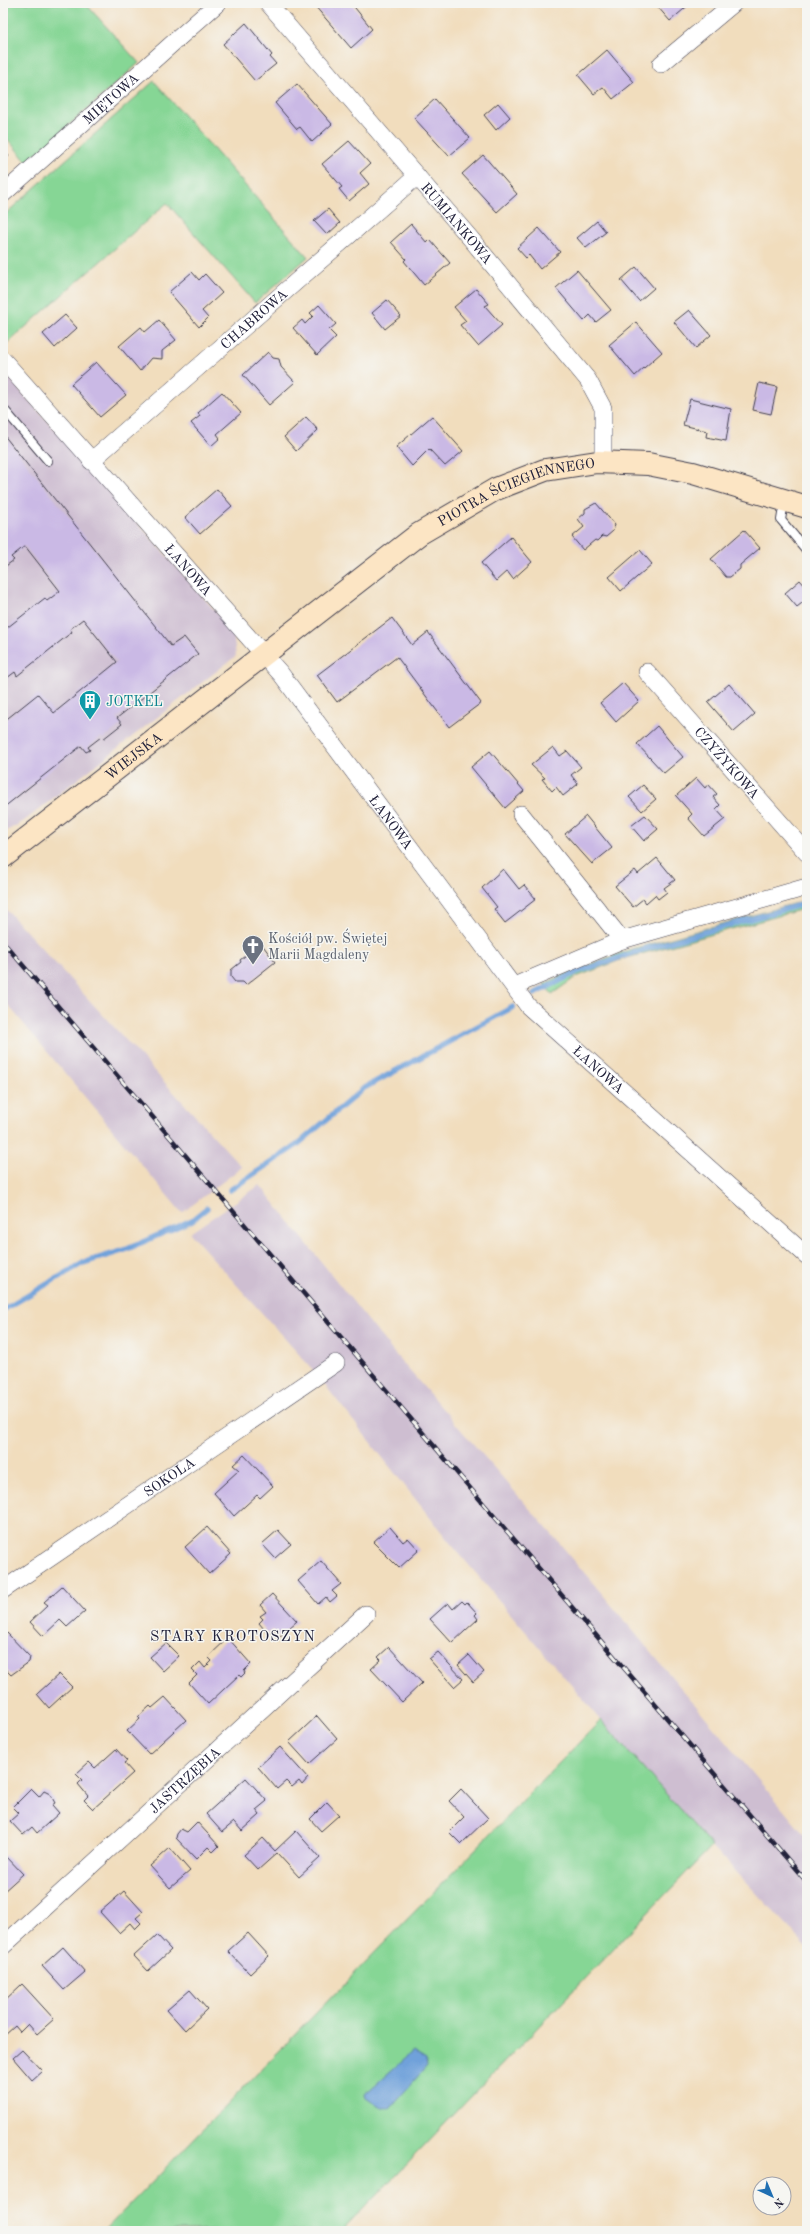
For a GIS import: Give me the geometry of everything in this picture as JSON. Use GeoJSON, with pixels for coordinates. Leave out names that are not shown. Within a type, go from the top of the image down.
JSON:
{"type":"FeatureCollection","features":[{"type":"Feature","properties":{"kind":"street","name":"MIĘTOWA"},"geometry":{"type":"LineString","coordinates":[[3,194],[218,3]]}},
{"type":"Feature","properties":{"kind":"street","name":"RUMIANKOWA"},"geometry":{"type":"LineString","coordinates":[[268,3],[417,176],[588,380],[603,408],[603,463]]}},
{"type":"Feature","properties":{"kind":"street"},"geometry":{"type":"LineString","coordinates":[[661,64],[734,3]]}},
{"type":"Feature","properties":{"kind":"street","name":"CHABROWA"},"geometry":{"type":"LineString","coordinates":[[91,461],[417,176]]}},
{"type":"Feature","properties":{"kind":"street","name":"ŁANOWA"},"geometry":{"type":"LineString","coordinates":[[3,360],[91,461],[264,654],[528,1006],[807,1256]]}},
{"type":"Feature","properties":{"kind":"street","name":"PIOTRA ŚCIEGIENNEGO"},"geometry":{"type":"LineString","coordinates":[[264,654],[419,534],[496,489],[545,470],[603,463],[648,464],[693,473],[807,507]]}},
{"type":"Feature","properties":{"kind":"street","name":"WIEJSKA"},"geometry":{"type":"LineString","coordinates":[[3,857],[264,654]]}},
{"type":"Feature","properties":{"kind":"street","name":"CZYŻYKOWA"},"geometry":{"type":"LineString","coordinates":[[647,672],[807,853]]}},
{"type":"Feature","properties":{"kind":"street"},"geometry":{"type":"LineString","coordinates":[[521,814],[622,940]]}},
{"type":"Feature","properties":{"kind":"street"},"geometry":{"type":"LineString","coordinates":[[514,986],[622,940],[807,887]]}},
{"type":"Feature","properties":{"kind":"street","name":"SOKOLA"},"geometry":{"type":"LineString","coordinates":[[3,1590],[336,1364]]}},
{"type":"Feature","properties":{"kind":"street","name":"JASTRZĘBIA"},"geometry":{"type":"LineString","coordinates":[[3,1946],[366,1614]]}},
{"type":"Feature","properties":{"kind":"lane"},"geometry":{"type":"LineString","coordinates":[[3,408],[48,461]]}},
{"type":"Feature","properties":{"kind":"lane"},"geometry":{"type":"LineString","coordinates":[[784,500],[781,520],[807,551]]}},
{"type":"Feature","properties":{"kind":"shaded area","name":"JOTKEL"},"geometry":{"type":"Polygon","coordinates":[[[3,371],[233,631],[236,656],[24,821],[3,833],[3,371]]]}},
{"type":"Feature","properties":{"kind":"shaded area"},"geometry":{"type":"Polygon","coordinates":[[[3,906],[242,1167],[182,1213],[3,999],[3,906]]]}},
{"type":"Feature","properties":{"kind":"shaded area"},"geometry":{"type":"Polygon","coordinates":[[[260,1185],[394,1353],[556,1539],[807,1838],[807,1947],[712,1846],[601,1720],[451,1544],[313,1370],[190,1233],[260,1185]]]}},
{"type":"Feature","properties":{"kind":"green space"},"geometry":{"type":"Polygon","coordinates":[[[3,3],[85,3],[139,63],[27,162],[3,134],[3,3]]]}},
{"type":"Feature","properties":{"kind":"green space"},"geometry":{"type":"Polygon","coordinates":[[[154,81],[308,257],[255,303],[167,203],[6,344],[3,340],[3,216],[154,81]]]}},
{"type":"Feature","properties":{"kind":"green space"},"geometry":{"type":"Polygon","coordinates":[[[807,900],[807,908],[623,959],[576,977],[552,994],[544,984],[571,971],[629,950],[807,900]]]}},
{"type":"Feature","properties":{"kind":"green space"},"geometry":{"type":"Polygon","coordinates":[[[601,1720],[712,1846],[342,2231],[104,2231],[601,1720]]]}},
{"type":"Feature","properties":{"kind":"water"},"geometry":{"type":"Polygon","coordinates":[[[413,2051],[426,2059],[427,2066],[390,2108],[381,2108],[366,2098],[365,2094],[413,2051]]]}},
{"type":"Feature","properties":{"kind":"building"},"geometry":{"type":"Polygon","coordinates":[[[316,3],[351,3],[372,29],[351,48],[314,5],[316,3]]]}},
{"type":"Feature","properties":{"kind":"building"},"geometry":{"type":"Polygon","coordinates":[[[661,3],[691,3],[670,21],[657,6],[661,3]]]}},
{"type":"Feature","properties":{"kind":"building"},"geometry":{"type":"Polygon","coordinates":[[[246,23],[272,55],[270,57],[276,64],[255,81],[223,44],[246,23]]]}},
{"type":"Feature","properties":{"kind":"building"},"geometry":{"type":"Polygon","coordinates":[[[607,50],[634,82],[613,99],[603,87],[594,94],[578,75],[607,50]]]}},
{"type":"Feature","properties":{"kind":"building"},"geometry":{"type":"Polygon","coordinates":[[[297,84],[332,124],[312,142],[300,127],[297,129],[275,103],[297,84]]]}},
{"type":"Feature","properties":{"kind":"building"},"geometry":{"type":"Polygon","coordinates":[[[435,99],[470,138],[449,156],[414,118],[435,99]]]}},
{"type":"Feature","properties":{"kind":"building"},"geometry":{"type":"Polygon","coordinates":[[[498,103],[510,117],[496,130],[484,115],[498,103]]]}},
{"type":"Feature","properties":{"kind":"building"},"geometry":{"type":"Polygon","coordinates":[[[349,141],[370,164],[360,173],[369,184],[349,201],[339,189],[342,187],[322,164],[349,141]]]}},
{"type":"Feature","properties":{"kind":"building"},"geometry":{"type":"Polygon","coordinates":[[[3,150],[9,156],[3,161],[3,150]]]}},
{"type":"Feature","properties":{"kind":"building"},"geometry":{"type":"Polygon","coordinates":[[[483,155],[517,194],[497,212],[462,174],[483,155]]]}},
{"type":"Feature","properties":{"kind":"building"},"geometry":{"type":"Polygon","coordinates":[[[328,209],[340,223],[327,235],[314,221],[328,209]]]}},
{"type":"Feature","properties":{"kind":"building"},"geometry":{"type":"Polygon","coordinates":[[[597,221],[606,232],[586,248],[577,238],[597,221]]]}},
{"type":"Feature","properties":{"kind":"building"},"geometry":{"type":"Polygon","coordinates":[[[411,224],[427,243],[430,240],[450,263],[424,285],[404,261],[406,259],[391,242],[411,224]]]}},
{"type":"Feature","properties":{"kind":"building"},"geometry":{"type":"Polygon","coordinates":[[[539,228],[560,252],[540,269],[529,255],[526,258],[517,248],[539,228]]]}},
{"type":"Feature","properties":{"kind":"building"},"geometry":{"type":"Polygon","coordinates":[[[636,267],[654,288],[639,301],[621,280],[636,267]]]}},
{"type":"Feature","properties":{"kind":"building"},"geometry":{"type":"Polygon","coordinates":[[[577,270],[611,310],[596,322],[590,315],[584,321],[556,288],[577,270]]]}},
{"type":"Feature","properties":{"kind":"building"},"geometry":{"type":"Polygon","coordinates":[[[192,272],[199,280],[205,274],[222,293],[202,311],[208,318],[199,327],[169,292],[192,272]]]}},
{"type":"Feature","properties":{"kind":"building"},"geometry":{"type":"Polygon","coordinates":[[[476,289],[489,304],[485,306],[502,325],[478,346],[460,325],[466,321],[454,307],[476,289]]]}},
{"type":"Feature","properties":{"kind":"building"},"geometry":{"type":"Polygon","coordinates":[[[387,300],[401,316],[385,329],[372,313],[387,300]]]}},
{"type":"Feature","properties":{"kind":"building"},"geometry":{"type":"Polygon","coordinates":[[[319,305],[336,324],[329,330],[336,337],[317,355],[293,328],[302,320],[305,324],[313,316],[310,313],[319,305]]]}},
{"type":"Feature","properties":{"kind":"building"},"geometry":{"type":"Polygon","coordinates":[[[689,310],[711,335],[696,348],[674,322],[689,310]]]}},
{"type":"Feature","properties":{"kind":"building"},"geometry":{"type":"Polygon","coordinates":[[[65,315],[77,328],[55,348],[43,334],[65,315]]]}},
{"type":"Feature","properties":{"kind":"building"},"geometry":{"type":"Polygon","coordinates":[[[159,320],[176,340],[162,351],[162,359],[151,358],[140,371],[119,346],[141,327],[145,332],[159,320]]]}},
{"type":"Feature","properties":{"kind":"building"},"geometry":{"type":"Polygon","coordinates":[[[636,322],[662,352],[635,376],[609,345],[636,322]]]}},
{"type":"Feature","properties":{"kind":"building"},"geometry":{"type":"Polygon","coordinates":[[[268,352],[273,358],[279,359],[281,367],[295,382],[269,405],[243,375],[268,352]]]}},
{"type":"Feature","properties":{"kind":"building"},"geometry":{"type":"Polygon","coordinates":[[[96,362],[126,395],[100,417],[71,384],[96,362]]]}},
{"type":"Feature","properties":{"kind":"building"},"geometry":{"type":"Polygon","coordinates":[[[759,383],[777,387],[771,414],[753,410],[759,383]]]}},
{"type":"Feature","properties":{"kind":"building"},"geometry":{"type":"Polygon","coordinates":[[[222,392],[241,413],[217,434],[220,438],[211,446],[191,423],[200,416],[198,413],[222,392]]]}},
{"type":"Feature","properties":{"kind":"building"},"geometry":{"type":"Polygon","coordinates":[[[690,399],[731,409],[726,441],[706,437],[707,431],[683,425],[690,399]]]}},
{"type":"Feature","properties":{"kind":"building"},"geometry":{"type":"Polygon","coordinates":[[[432,416],[463,451],[445,466],[429,449],[412,466],[396,447],[432,416]]]}},
{"type":"Feature","properties":{"kind":"building"},"geometry":{"type":"Polygon","coordinates":[[[306,417],[318,430],[296,451],[284,437],[306,417]]]}},
{"type":"Feature","properties":{"kind":"building"},"geometry":{"type":"Polygon","coordinates":[[[3,434],[171,646],[184,637],[198,654],[117,718],[122,724],[103,739],[101,737],[88,747],[90,750],[86,752],[81,746],[3,808],[3,722],[38,694],[54,713],[117,662],[83,619],[70,629],[72,632],[17,676],[15,672],[3,681],[3,631],[45,598],[47,601],[60,591],[25,546],[11,557],[14,560],[3,568],[3,434]]]}},
{"type":"Feature","properties":{"kind":"building"},"geometry":{"type":"Polygon","coordinates":[[[217,489],[232,506],[200,534],[185,517],[217,489]]]}},
{"type":"Feature","properties":{"kind":"building"},"geometry":{"type":"Polygon","coordinates":[[[596,503],[615,525],[613,531],[606,537],[602,536],[583,550],[572,537],[584,527],[578,519],[585,513],[585,509],[596,503]]]}},
{"type":"Feature","properties":{"kind":"building"},"geometry":{"type":"Polygon","coordinates":[[[744,530],[760,548],[740,565],[740,569],[730,577],[726,577],[711,559],[744,530]]]}},
{"type":"Feature","properties":{"kind":"building"},"geometry":{"type":"Polygon","coordinates":[[[511,537],[532,562],[513,579],[507,571],[496,581],[481,563],[511,537]]]}},
{"type":"Feature","properties":{"kind":"building"},"geometry":{"type":"Polygon","coordinates":[[[640,550],[652,564],[621,591],[609,577],[640,550]]]}},
{"type":"Feature","properties":{"kind":"building"},"geometry":{"type":"Polygon","coordinates":[[[800,580],[807,588],[807,599],[797,607],[785,593],[800,580]]]}},
{"type":"Feature","properties":{"kind":"building"},"geometry":{"type":"Polygon","coordinates":[[[392,618],[412,645],[428,632],[481,703],[449,727],[397,657],[337,702],[317,675],[392,618]]]}},
{"type":"Feature","properties":{"kind":"building"},"geometry":{"type":"Polygon","coordinates":[[[623,683],[639,701],[616,722],[600,703],[623,683]]]}},
{"type":"Feature","properties":{"kind":"building"},"geometry":{"type":"Polygon","coordinates":[[[729,684],[755,714],[734,732],[708,702],[729,684]]]}},
{"type":"Feature","properties":{"kind":"building"},"geometry":{"type":"Polygon","coordinates":[[[657,726],[683,757],[664,773],[637,744],[657,726]]]}},
{"type":"Feature","properties":{"kind":"building"},"geometry":{"type":"Polygon","coordinates":[[[553,747],[560,756],[567,751],[581,767],[571,775],[578,784],[563,796],[556,787],[552,791],[542,779],[545,778],[531,765],[553,747]]]}},
{"type":"Feature","properties":{"kind":"building"},"geometry":{"type":"Polygon","coordinates":[[[490,751],[524,791],[505,808],[471,767],[490,751]]]}},
{"type":"Feature","properties":{"kind":"building"},"geometry":{"type":"Polygon","coordinates":[[[696,778],[705,788],[708,784],[717,794],[713,797],[720,805],[716,809],[725,819],[704,836],[688,818],[692,814],[676,796],[696,778]]]}},
{"type":"Feature","properties":{"kind":"building"},"geometry":{"type":"Polygon","coordinates":[[[643,785],[656,799],[642,811],[629,797],[643,785]]]}},
{"type":"Feature","properties":{"kind":"building"},"geometry":{"type":"Polygon","coordinates":[[[645,815],[658,829],[644,841],[631,826],[645,815]]]}},
{"type":"Feature","properties":{"kind":"building"},"geometry":{"type":"Polygon","coordinates":[[[586,816],[612,848],[592,864],[565,834],[586,816]]]}},
{"type":"Feature","properties":{"kind":"building"},"geometry":{"type":"Polygon","coordinates":[[[657,858],[675,880],[664,888],[667,892],[658,899],[655,895],[646,903],[643,899],[633,907],[615,886],[635,870],[638,874],[657,858]]]}},
{"type":"Feature","properties":{"kind":"building"},"geometry":{"type":"Polygon","coordinates":[[[503,869],[519,889],[524,885],[536,899],[505,923],[494,909],[497,907],[482,888],[503,869]]]}},
{"type":"Feature","properties":{"kind":"building","name":"Kościół pw. Świętej Marii Magdaleny"},"geometry":{"type":"Polygon","coordinates":[[[261,943],[275,962],[246,985],[243,982],[235,982],[231,977],[231,970],[241,962],[240,960],[261,943]]]}},
{"type":"Feature","properties":{"kind":"building"},"geometry":{"type":"Polygon","coordinates":[[[244,1455],[273,1486],[260,1498],[257,1495],[234,1516],[214,1493],[239,1470],[233,1465],[244,1455]]]}},
{"type":"Feature","properties":{"kind":"building"},"geometry":{"type":"Polygon","coordinates":[[[207,1527],[231,1554],[209,1574],[185,1547],[207,1527]]]}},
{"type":"Feature","properties":{"kind":"building"},"geometry":{"type":"Polygon","coordinates":[[[390,1527],[403,1542],[408,1538],[419,1550],[399,1568],[373,1542],[390,1527]]]}},
{"type":"Feature","properties":{"kind":"building"},"geometry":{"type":"Polygon","coordinates":[[[278,1530],[291,1544],[275,1558],[262,1544],[278,1530]]]}},
{"type":"Feature","properties":{"kind":"building"},"geometry":{"type":"Polygon","coordinates":[[[321,1561],[341,1584],[332,1591],[337,1596],[330,1602],[326,1597],[318,1604],[298,1581],[321,1561]]]}},
{"type":"Feature","properties":{"kind":"building"},"geometry":{"type":"Polygon","coordinates":[[[62,1586],[85,1611],[67,1627],[60,1620],[43,1636],[30,1622],[48,1605],[44,1602],[62,1586]]]}},
{"type":"Feature","properties":{"kind":"building"},"geometry":{"type":"Polygon","coordinates":[[[272,1594],[297,1621],[279,1637],[273,1630],[268,1634],[259,1623],[263,1619],[260,1616],[266,1612],[260,1605],[272,1594]]]}},
{"type":"Feature","properties":{"kind":"building"},"geometry":{"type":"Polygon","coordinates":[[[462,1601],[465,1604],[467,1602],[477,1613],[475,1615],[478,1619],[452,1643],[430,1619],[448,1603],[453,1609],[462,1601]]]}},
{"type":"Feature","properties":{"kind":"building"},"geometry":{"type":"Polygon","coordinates":[[[7,1633],[30,1657],[29,1662],[11,1675],[3,1667],[3,1637],[7,1633]]]}},
{"type":"Feature","properties":{"kind":"building"},"geometry":{"type":"Polygon","coordinates":[[[228,1638],[251,1664],[244,1671],[245,1673],[241,1677],[239,1675],[208,1704],[189,1683],[197,1675],[192,1670],[200,1662],[205,1668],[212,1661],[208,1657],[228,1638]]]}},
{"type":"Feature","properties":{"kind":"building"},"geometry":{"type":"Polygon","coordinates":[[[166,1643],[179,1656],[163,1671],[150,1657],[166,1643]]]}},
{"type":"Feature","properties":{"kind":"building"},"geometry":{"type":"Polygon","coordinates":[[[389,1647],[422,1683],[402,1702],[371,1669],[381,1660],[378,1657],[389,1647]]]}},
{"type":"Feature","properties":{"kind":"building"},"geometry":{"type":"Polygon","coordinates":[[[438,1652],[463,1679],[454,1687],[429,1659],[438,1652]]]}},
{"type":"Feature","properties":{"kind":"building"},"geometry":{"type":"Polygon","coordinates":[[[469,1655],[484,1672],[473,1682],[458,1665],[469,1655]]]}},
{"type":"Feature","properties":{"kind":"building"},"geometry":{"type":"Polygon","coordinates":[[[59,1674],[72,1687],[49,1708],[37,1694],[59,1674]]]}},
{"type":"Feature","properties":{"kind":"building"},"geometry":{"type":"Polygon","coordinates":[[[165,1697],[186,1720],[149,1754],[127,1731],[140,1719],[138,1717],[150,1706],[152,1708],[165,1697]]]}},
{"type":"Feature","properties":{"kind":"building"},"geometry":{"type":"Polygon","coordinates":[[[317,1716],[337,1739],[309,1764],[289,1742],[317,1716]]]}},
{"type":"Feature","properties":{"kind":"building"},"geometry":{"type":"Polygon","coordinates":[[[280,1747],[308,1778],[302,1785],[299,1781],[292,1787],[286,1781],[277,1789],[258,1767],[280,1747]]]}},
{"type":"Feature","properties":{"kind":"building"},"geometry":{"type":"Polygon","coordinates":[[[116,1749],[127,1761],[124,1763],[133,1773],[93,1809],[84,1800],[88,1796],[78,1784],[82,1780],[76,1774],[89,1762],[95,1768],[116,1749]]]}},
{"type":"Feature","properties":{"kind":"building"},"geometry":{"type":"Polygon","coordinates":[[[246,1778],[267,1801],[256,1810],[260,1815],[242,1831],[234,1822],[222,1832],[206,1814],[246,1778]]]}},
{"type":"Feature","properties":{"kind":"building"},"geometry":{"type":"Polygon","coordinates":[[[31,1789],[39,1797],[44,1791],[50,1794],[55,1803],[52,1805],[59,1813],[37,1833],[32,1827],[23,1835],[10,1821],[19,1813],[13,1807],[31,1789]]]}},
{"type":"Feature","properties":{"kind":"building"},"geometry":{"type":"Polygon","coordinates":[[[461,1789],[488,1818],[461,1844],[449,1832],[464,1817],[449,1801],[461,1789]]]}},
{"type":"Feature","properties":{"kind":"building"},"geometry":{"type":"Polygon","coordinates":[[[327,1802],[339,1815],[321,1831],[310,1819],[327,1802]]]}},
{"type":"Feature","properties":{"kind":"building"},"geometry":{"type":"Polygon","coordinates":[[[197,1822],[219,1846],[213,1852],[208,1847],[196,1859],[176,1838],[181,1829],[187,1832],[197,1822]]]}},
{"type":"Feature","properties":{"kind":"building"},"geometry":{"type":"Polygon","coordinates":[[[296,1831],[320,1858],[299,1877],[277,1853],[258,1870],[244,1855],[263,1838],[275,1851],[296,1831]]]}},
{"type":"Feature","properties":{"kind":"building"},"geometry":{"type":"Polygon","coordinates":[[[170,1848],[190,1871],[170,1888],[150,1866],[170,1848]]]}},
{"type":"Feature","properties":{"kind":"building"},"geometry":{"type":"Polygon","coordinates":[[[5,1855],[23,1874],[3,1892],[3,1857],[5,1855]]]}},
{"type":"Feature","properties":{"kind":"building"},"geometry":{"type":"Polygon","coordinates":[[[124,1891],[143,1912],[136,1918],[141,1923],[135,1929],[130,1923],[119,1933],[100,1912],[124,1891]]]}},
{"type":"Feature","properties":{"kind":"building"},"geometry":{"type":"Polygon","coordinates":[[[248,1933],[269,1956],[250,1974],[228,1951],[248,1933]]]}},
{"type":"Feature","properties":{"kind":"building"},"geometry":{"type":"Polygon","coordinates":[[[157,1935],[171,1950],[148,1971],[134,1956],[157,1935]]]}},
{"type":"Feature","properties":{"kind":"building"},"geometry":{"type":"Polygon","coordinates":[[[63,1947],[85,1972],[64,1990],[42,1966],[63,1947]]]}},
{"type":"Feature","properties":{"kind":"building"},"geometry":{"type":"Polygon","coordinates":[[[22,1984],[54,2019],[37,2034],[28,2024],[20,2032],[15,2026],[4,2036],[3,2002],[22,1984]]]}},
{"type":"Feature","properties":{"kind":"building"},"geometry":{"type":"Polygon","coordinates":[[[190,1990],[207,2009],[185,2030],[167,2010],[190,1990]]]}},
{"type":"Feature","properties":{"kind":"building"},"geometry":{"type":"Polygon","coordinates":[[[22,2050],[42,2071],[32,2080],[13,2058],[22,2050]]]}},
{"type":"Feature","properties":{"kind":"waterway"},"geometry":{"type":"LineString","coordinates":[[534,994],[577,972],[645,949],[807,903]]}},
{"type":"Feature","properties":{"kind":"waterway"},"geometry":{"type":"LineString","coordinates":[[230,1190],[297,1145],[364,1088],[513,1007]]}},
{"type":"Feature","properties":{"kind":"waterway"},"geometry":{"type":"LineString","coordinates":[[3,1310],[83,1263],[125,1250],[192,1220],[207,1208]]}},
{"type":"Feature","properties":{"kind":"railway"},"geometry":{"type":"LineString","coordinates":[[3,942],[807,1882]]}},
{"type":"Feature","properties":{"kind":"place","name":"JOTKEL"},"geometry":{"type":"Point","coordinates":[90,720]}},
{"type":"Feature","properties":{"kind":"place","name":"Kościół pw. Świętej Marii Magdaleny"},"geometry":{"type":"Point","coordinates":[253,966]}},
{"type":"Feature","properties":{"kind":"district","name":"STARY KROTOSZYN"},"geometry":{"type":"Point","coordinates":[233,1636]}}]}
